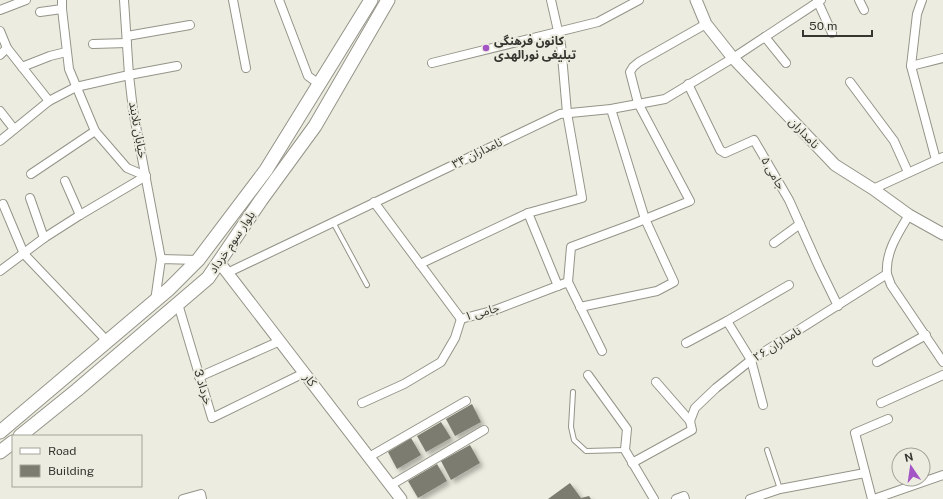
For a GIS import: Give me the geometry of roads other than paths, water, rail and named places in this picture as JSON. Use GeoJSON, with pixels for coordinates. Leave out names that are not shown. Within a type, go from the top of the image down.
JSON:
{"type":"FeatureCollection","features":[{"type":"Feature","properties":{"kind":"main road","name":"بلوار سوم خرداد"},"geometry":{"type":"LineString","coordinates":[[2,427],[108,342],[155,302],[198,260],[266,170],[371,0]]}},
{"type":"Feature","properties":{"kind":"main road","name":"بلوار سوم خرداد"},"geometry":{"type":"LineString","coordinates":[[21,435],[77,390],[208,278],[261,200],[315,126],[388,0]]}},
{"type":"Feature","properties":{"kind":"main road"},"geometry":{"type":"LineString","coordinates":[[0,452],[12,443]]}},
{"type":"Feature","properties":{"kind":"street"},"geometry":{"type":"LineString","coordinates":[[0,10],[26,0]]}},
{"type":"Feature","properties":{"kind":"street"},"geometry":{"type":"LineString","coordinates":[[62,0],[66,52],[69,69],[95,131],[127,168],[146,176]]}},
{"type":"Feature","properties":{"kind":"street","name":"خیابان تلابند"},"geometry":{"type":"LineString","coordinates":[[124,0],[133,110],[161,259],[155,302]]}},
{"type":"Feature","properties":{"kind":"street"},"geometry":{"type":"LineString","coordinates":[[233,0],[246,68]]}},
{"type":"Feature","properties":{"kind":"street"},"geometry":{"type":"LineString","coordinates":[[279,0],[308,76],[319,84]]}},
{"type":"Feature","properties":{"kind":"street"},"geometry":{"type":"LineString","coordinates":[[420,264],[528,213],[582,198],[567,113],[561,44],[551,0]]}},
{"type":"Feature","properties":{"kind":"street"},"geometry":{"type":"LineString","coordinates":[[432,63],[598,22],[639,0]]}},
{"type":"Feature","properties":{"kind":"street","name":"نامداران"},"geometry":{"type":"LineString","coordinates":[[696,0],[706,24],[733,58],[835,165],[873,189],[909,215],[943,234]]}},
{"type":"Feature","properties":{"kind":"street"},"geometry":{"type":"LineString","coordinates":[[859,0],[864,10]]}},
{"type":"Feature","properties":{"kind":"street"},"geometry":{"type":"LineString","coordinates":[[873,189],[940,158],[911,66],[917,14],[922,0]]}},
{"type":"Feature","properties":{"kind":"street"},"geometry":{"type":"LineString","coordinates":[[818,1],[832,33]]}},
{"type":"Feature","properties":{"kind":"street","name":"نامداران ۳۴"},"geometry":{"type":"LineString","coordinates":[[227,273],[560,114],[611,109],[665,99],[733,58],[818,1]]}},
{"type":"Feature","properties":{"kind":"street"},"geometry":{"type":"LineString","coordinates":[[40,12],[62,9]]}},
{"type":"Feature","properties":{"kind":"street"},"geometry":{"type":"LineString","coordinates":[[602,351],[568,282],[571,247],[690,201],[638,103],[630,72],[633,67],[706,24]]}},
{"type":"Feature","properties":{"kind":"street"},"geometry":{"type":"LineString","coordinates":[[93,44],[127,40],[190,25]]}},
{"type":"Feature","properties":{"kind":"street"},"geometry":{"type":"LineString","coordinates":[[0,31],[7,48],[49,101]]}},
{"type":"Feature","properties":{"kind":"street"},"geometry":{"type":"LineString","coordinates":[[765,37],[786,63]]}},
{"type":"Feature","properties":{"kind":"street"},"geometry":{"type":"LineString","coordinates":[[0,55],[7,48]]}},
{"type":"Feature","properties":{"kind":"street"},"geometry":{"type":"LineString","coordinates":[[22,67],[50,56],[66,52]]}},
{"type":"Feature","properties":{"kind":"street"},"geometry":{"type":"LineString","coordinates":[[911,66],[943,58]]}},
{"type":"Feature","properties":{"kind":"street"},"geometry":{"type":"LineString","coordinates":[[0,141],[49,101],[76,87],[177,66]]}},
{"type":"Feature","properties":{"kind":"street"},"geometry":{"type":"LineString","coordinates":[[850,82],[894,142],[908,172]]}},
{"type":"Feature","properties":{"kind":"street","name":"جامی ۵"},"geometry":{"type":"LineString","coordinates":[[688,84],[720,150],[725,153],[754,140],[788,200],[838,306]]}},
{"type":"Feature","properties":{"kind":"street"},"geometry":{"type":"LineString","coordinates":[[580,307],[657,291],[674,282],[645,219],[611,109]]}},
{"type":"Feature","properties":{"kind":"street"},"geometry":{"type":"LineString","coordinates":[[0,111],[14,129]]}},
{"type":"Feature","properties":{"kind":"street"},"geometry":{"type":"LineString","coordinates":[[31,174],[95,131]]}},
{"type":"Feature","properties":{"kind":"street"},"geometry":{"type":"LineString","coordinates":[[0,271],[44,238],[146,176]]}},
{"type":"Feature","properties":{"kind":"street"},"geometry":{"type":"LineString","coordinates":[[65,181],[80,215]]}},
{"type":"Feature","properties":{"kind":"street"},"geometry":{"type":"LineString","coordinates":[[30,198],[44,238]]}},
{"type":"Feature","properties":{"kind":"street","name":"جامی ۱"},"geometry":{"type":"LineString","coordinates":[[374,202],[460,319],[494,310],[568,282]]}},
{"type":"Feature","properties":{"kind":"street"},"geometry":{"type":"LineString","coordinates":[[3,204],[24,254],[108,342]]}},
{"type":"Feature","properties":{"kind":"street"},"geometry":{"type":"LineString","coordinates":[[528,213],[558,286]]}},
{"type":"Feature","properties":{"kind":"street"},"geometry":{"type":"LineString","coordinates":[[909,215],[896,236],[886,264],[887,274],[891,285],[943,362]]}},
{"type":"Feature","properties":{"kind":"street"},"geometry":{"type":"LineString","coordinates":[[774,243],[800,224]]}},
{"type":"Feature","properties":{"kind":"street"},"geometry":{"type":"LineString","coordinates":[[161,259],[198,260]]}},
{"type":"Feature","properties":{"kind":"street","name":"کار"},"geometry":{"type":"LineString","coordinates":[[219,262],[401,499]]}},
{"type":"Feature","properties":{"kind":"street","name":"نامداران ۲۶"},"geometry":{"type":"LineString","coordinates":[[632,463],[692,430],[690,421],[695,408],[716,388],[751,360],[887,274]]}},
{"type":"Feature","properties":{"kind":"street"},"geometry":{"type":"LineString","coordinates":[[686,343],[789,285]]}},
{"type":"Feature","properties":{"kind":"street","name":"خرداد 3"},"geometry":{"type":"LineString","coordinates":[[178,304],[212,418],[304,373]]}},
{"type":"Feature","properties":{"kind":"street"},"geometry":{"type":"LineString","coordinates":[[362,403],[404,384],[441,362],[455,338],[460,319]]}},
{"type":"Feature","properties":{"kind":"street"},"geometry":{"type":"LineString","coordinates":[[727,321],[751,360],[763,405]]}},
{"type":"Feature","properties":{"kind":"street"},"geometry":{"type":"LineString","coordinates":[[877,362],[926,335]]}},
{"type":"Feature","properties":{"kind":"street"},"geometry":{"type":"LineString","coordinates":[[199,377],[280,341]]}},
{"type":"Feature","properties":{"kind":"street"},"geometry":{"type":"LineString","coordinates":[[588,375],[627,429],[625,450],[654,499]]}},
{"type":"Feature","properties":{"kind":"street"},"geometry":{"type":"LineString","coordinates":[[882,403],[943,375]]}},
{"type":"Feature","properties":{"kind":"street"},"geometry":{"type":"LineString","coordinates":[[656,382],[690,421]]}},
{"type":"Feature","properties":{"kind":"street"},"geometry":{"type":"LineString","coordinates":[[369,457],[466,401]]}},
{"type":"Feature","properties":{"kind":"street"},"geometry":{"type":"LineString","coordinates":[[888,419],[855,433],[873,499],[943,475]]}},
{"type":"Feature","properties":{"kind":"street"},"geometry":{"type":"LineString","coordinates":[[391,485],[484,430]]}},
{"type":"Feature","properties":{"kind":"street"},"geometry":{"type":"LineString","coordinates":[[750,499],[780,490],[865,473]]}},
{"type":"Feature","properties":{"kind":"street"},"geometry":{"type":"LineString","coordinates":[[183,499],[201,497]]}},
{"type":"Feature","properties":{"kind":"lane"},"geometry":{"type":"LineString","coordinates":[[333,222],[367,285]]}},
{"type":"Feature","properties":{"kind":"lane"},"geometry":{"type":"LineString","coordinates":[[573,392],[571,427],[574,440],[586,451],[625,450]]}},
{"type":"Feature","properties":{"kind":"lane"},"geometry":{"type":"LineString","coordinates":[[767,450],[780,490]]}},
{"type":"Feature","properties":{"kind":"place","name":"کانون فرهنگی تبلیغی نورالهدی"},"geometry":{"type":"Point","coordinates":[486,48]}}]}
